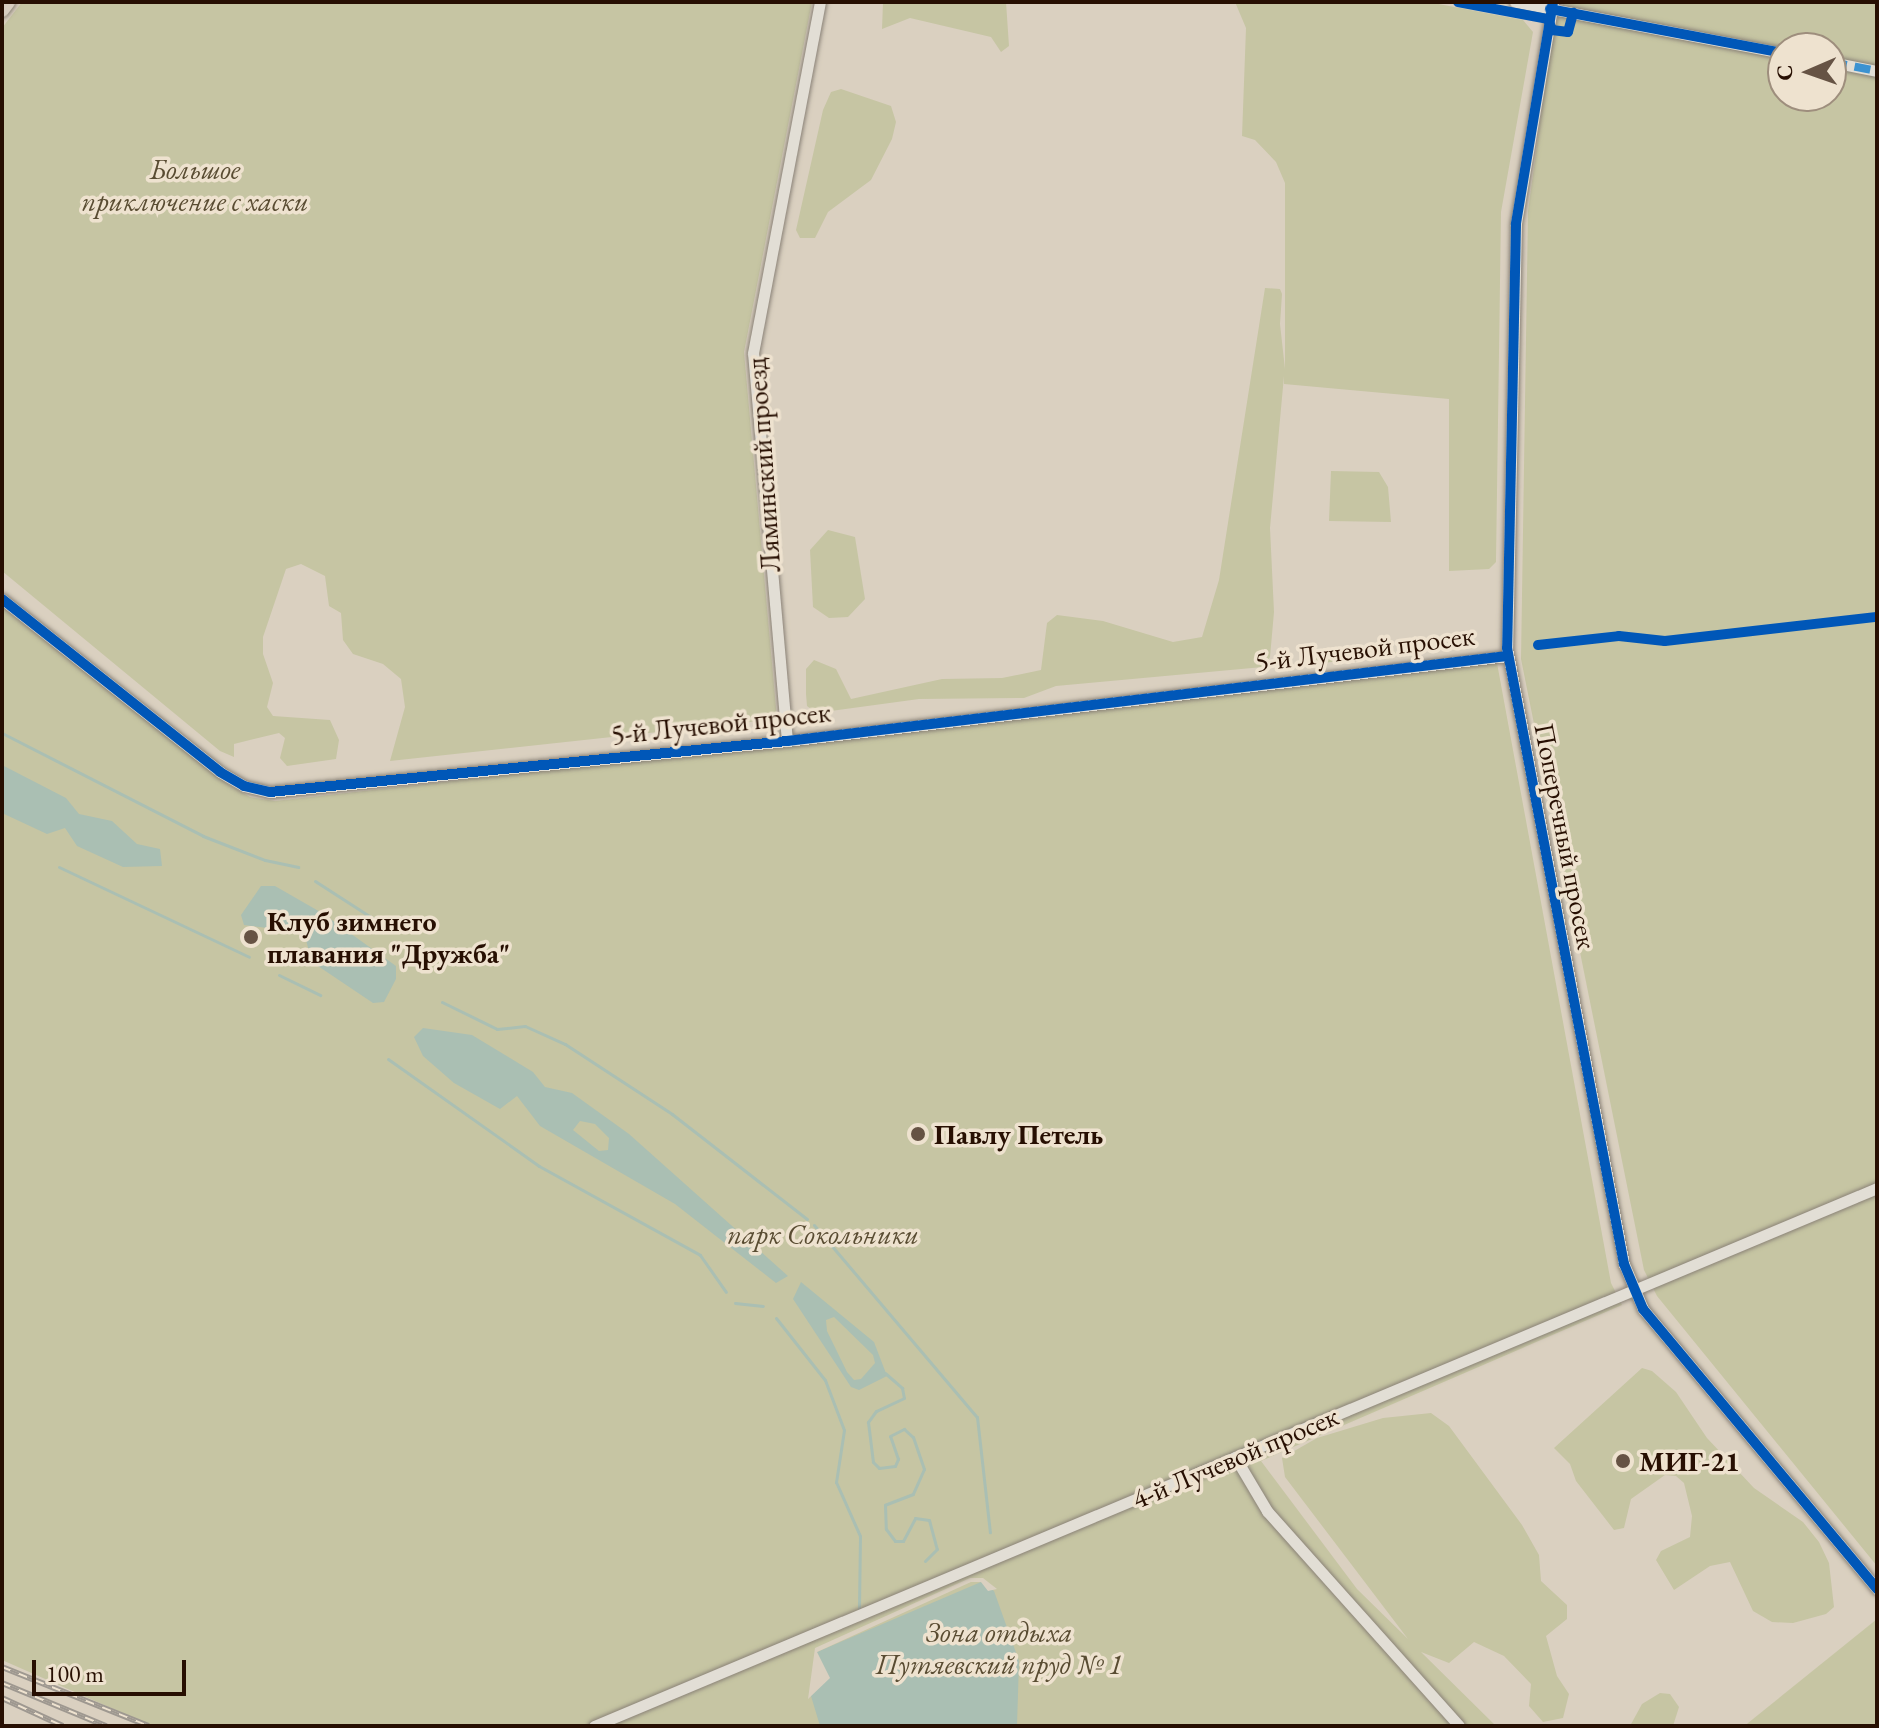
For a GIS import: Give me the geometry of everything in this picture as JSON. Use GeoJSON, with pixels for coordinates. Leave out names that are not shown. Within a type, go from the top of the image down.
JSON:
{"type":"FeatureCollection","features":[{"type":"Feature","properties":{"kind":"main road"},"geometry":{"type":"LineString","coordinates":[[2,10],[8,2]]}},
{"type":"Feature","properties":{"kind":"street","name":"Ляминский проезд"},"geometry":{"type":"LineString","coordinates":[[787,741],[753,353],[820,2]]}},
{"type":"Feature","properties":{"kind":"street"},"geometry":{"type":"LineString","coordinates":[[1515,2],[1552,6],[1767,50]]}},
{"type":"Feature","properties":{"kind":"street","name":"Поперечный просек"},"geometry":{"type":"LineString","coordinates":[[1552,6],[1516,224],[1507,656],[1632,1291],[1877,1589]]}},
{"type":"Feature","properties":{"kind":"street"},"geometry":{"type":"LineString","coordinates":[[1847,65],[1877,71]]}},
{"type":"Feature","properties":{"kind":"street","name":"5-й Лучевой просек"},"geometry":{"type":"LineString","coordinates":[[2,599],[220,772],[244,786],[270,792],[787,741],[1507,656]]}},
{"type":"Feature","properties":{"kind":"street","name":"4-й Лучевой просек"},"geometry":{"type":"LineString","coordinates":[[594,1726],[1877,1188]]}},
{"type":"Feature","properties":{"kind":"street"},"geometry":{"type":"LineString","coordinates":[[1235,1457],[1267,1511],[1459,1726]]}},
{"type":"Feature","properties":{"kind":"green space","name":"Большое приключение с хаски"},"geometry":{"type":"Polygon","coordinates":[[[22,2],[812,2],[744,352],[777,719],[390,761],[405,707],[401,679],[383,664],[353,654],[343,640],[341,613],[329,606],[325,576],[301,564],[286,569],[263,637],[263,654],[273,683],[267,707],[273,716],[330,720],[339,740],[336,759],[287,766],[280,758],[285,738],[279,733],[234,744],[234,757],[220,751],[2,571],[2,28],[22,2]]]}},
{"type":"Feature","properties":{"kind":"green space"},"geometry":{"type":"Polygon","coordinates":[[[883,2],[1006,2],[1009,46],[1001,52],[991,37],[910,18],[882,29],[883,2]]]}},
{"type":"Feature","properties":{"kind":"green space"},"geometry":{"type":"Polygon","coordinates":[[[1235,2],[1428,2],[1523,20],[1533,32],[1501,212],[1496,562],[1489,569],[1449,571],[1449,399],[1284,384],[1284,376],[1270,528],[1274,612],[1270,657],[1263,667],[1056,686],[1024,698],[919,699],[816,713],[807,706],[806,694],[806,669],[814,660],[836,669],[851,699],[942,679],[1002,678],[1041,670],[1047,623],[1057,615],[1103,621],[1173,642],[1202,637],[1219,580],[1265,288],[1280,289],[1282,294],[1280,324],[1285,369],[1285,183],[1276,162],[1255,140],[1242,136],[1246,28],[1235,2]]]}},
{"type":"Feature","properties":{"kind":"green space"},"geometry":{"type":"Polygon","coordinates":[[[1564,2],[1877,2],[1877,1566],[1657,1296],[1644,1270],[1521,659],[1528,211],[1552,35],[1564,2]]]}},
{"type":"Feature","properties":{"kind":"green space"},"geometry":{"type":"Polygon","coordinates":[[[841,89],[891,106],[896,122],[892,139],[871,180],[828,212],[815,238],[800,238],[796,230],[823,110],[831,92],[841,89]]]}},
{"type":"Feature","properties":{"kind":"green space"},"geometry":{"type":"Polygon","coordinates":[[[1331,471],[1379,472],[1388,487],[1391,522],[1329,521],[1331,471]]]}},
{"type":"Feature","properties":{"kind":"green space"},"geometry":{"type":"Polygon","coordinates":[[[828,530],[855,537],[865,599],[848,617],[829,618],[813,607],[810,550],[828,530]]]}},
{"type":"Feature","properties":{"kind":"green space","name":"парк Сокольники"},"geometry":{"type":"Polygon","coordinates":[[[2,607],[229,785],[250,797],[275,801],[1497,663],[1611,1283],[1622,1305],[1261,1461],[1357,1589],[1408,1639],[1285,1477],[1282,1458],[1317,1438],[1383,1418],[1431,1413],[1449,1426],[1522,1525],[1539,1555],[1541,1581],[1567,1605],[1567,1619],[1546,1636],[1557,1676],[1569,1694],[1563,1718],[1543,1722],[1529,1706],[1531,1684],[1504,1656],[1474,1642],[1449,1663],[1421,1652],[1496,1726],[152,1726],[2,1660],[2,607]]]}},
{"type":"Feature","properties":{"kind":"green space"},"geometry":{"type":"Polygon","coordinates":[[[1388,647],[1398,654],[1298,666],[1309,653],[1388,647]]]}},
{"type":"Feature","properties":{"kind":"green space"},"geometry":{"type":"Polygon","coordinates":[[[1642,1368],[1652,1371],[1676,1392],[1707,1438],[1754,1488],[1803,1522],[1819,1542],[1829,1563],[1834,1607],[1826,1614],[1793,1623],[1772,1622],[1753,1611],[1730,1562],[1710,1566],[1674,1590],[1656,1560],[1661,1551],[1690,1537],[1692,1516],[1684,1483],[1676,1476],[1665,1475],[1631,1499],[1624,1528],[1614,1530],[1576,1481],[1570,1464],[1554,1448],[1642,1368]]]}},
{"type":"Feature","properties":{"kind":"green space"},"geometry":{"type":"Polygon","coordinates":[[[1877,1619],[1877,1726],[1745,1726],[1748,1723],[1877,1619]]]}},
{"type":"Feature","properties":{"kind":"green space"},"geometry":{"type":"Polygon","coordinates":[[[1660,1693],[1670,1694],[1679,1707],[1673,1726],[1630,1726],[1642,1704],[1660,1693]]]}},
{"type":"Feature","properties":{"kind":"shaded area"},"geometry":{"type":"Polygon","coordinates":[[[2,765],[66,798],[79,814],[112,821],[137,844],[160,849],[162,866],[123,867],[77,846],[65,828],[47,834],[2,813],[2,765]]]}},
{"type":"Feature","properties":{"kind":"shaded area"},"geometry":{"type":"Polygon","coordinates":[[[261,886],[275,886],[322,913],[396,966],[396,979],[384,1002],[373,1003],[312,962],[304,933],[244,925],[241,915],[261,886]]]}},
{"type":"Feature","properties":{"kind":"shaded area"},"geometry":{"type":"Polygon","coordinates":[[[423,1028],[472,1035],[533,1072],[545,1087],[572,1093],[629,1134],[788,1276],[776,1283],[675,1204],[540,1126],[517,1096],[500,1109],[454,1083],[423,1056],[414,1037],[423,1028]],[[580,1121],[573,1130],[599,1151],[608,1150],[609,1138],[595,1124],[580,1121]]]}},
{"type":"Feature","properties":{"kind":"shaded area"},"geometry":{"type":"Polygon","coordinates":[[[801,1282],[874,1342],[887,1376],[859,1390],[851,1387],[793,1299],[801,1282]],[[834,1317],[826,1320],[827,1331],[854,1380],[861,1379],[875,1363],[873,1355],[834,1317]]]}},
{"type":"Feature","properties":{"kind":"shaded area"},"geometry":{"type":"Polygon","coordinates":[[[981,1582],[994,1591],[1019,1661],[1017,1726],[820,1726],[811,1696],[817,1652],[981,1582]]]}},
{"type":"Feature","properties":{"kind":"pier"},"geometry":{"type":"Polygon","coordinates":[[[970,1578],[983,1578],[997,1589],[988,1591],[981,1582],[971,1582],[817,1652],[830,1678],[808,1699],[815,1648],[970,1578]]]}},
{"type":"Feature","properties":{"kind":"waterway"},"geometry":{"type":"LineString","coordinates":[[2,733],[203,836],[265,860],[298,867]]}},
{"type":"Feature","properties":{"kind":"waterway"},"geometry":{"type":"LineString","coordinates":[[59,867],[249,957]]}},
{"type":"Feature","properties":{"kind":"waterway"},"geometry":{"type":"LineString","coordinates":[[315,881],[394,932]]}},
{"type":"Feature","properties":{"kind":"waterway"},"geometry":{"type":"LineString","coordinates":[[279,975],[320,995]]}},
{"type":"Feature","properties":{"kind":"waterway"},"geometry":{"type":"LineString","coordinates":[[442,1002],[497,1029],[525,1026],[565,1044],[672,1114],[807,1219]]}},
{"type":"Feature","properties":{"kind":"waterway"},"geometry":{"type":"LineString","coordinates":[[388,1059],[539,1166],[700,1255],[726,1292]]}},
{"type":"Feature","properties":{"kind":"waterway"},"geometry":{"type":"LineString","coordinates":[[814,1225],[977,1417],[990,1532]]}},
{"type":"Feature","properties":{"kind":"waterway"},"geometry":{"type":"LineString","coordinates":[[735,1303],[763,1306]]}},
{"type":"Feature","properties":{"kind":"waterway"},"geometry":{"type":"LineString","coordinates":[[776,1318],[825,1380],[844,1430],[836,1482],[860,1536],[859,1610]]}},
{"type":"Feature","properties":{"kind":"waterway"},"geometry":{"type":"LineString","coordinates":[[885,1373],[902,1388],[904,1398],[876,1411],[868,1422],[873,1462],[879,1468],[895,1466],[898,1459],[890,1436],[904,1429],[913,1437],[924,1469],[913,1494],[885,1505],[886,1529],[895,1541],[903,1541],[915,1518],[929,1520],[937,1549],[925,1561]]}},
{"type":"Feature","properties":{"kind":"railway"},"geometry":{"type":"LineString","coordinates":[[2,1667],[149,1726]]}},
{"type":"Feature","properties":{"kind":"railway"},"geometry":{"type":"LineString","coordinates":[[2,1683],[106,1726]]}},
{"type":"Feature","properties":{"kind":"railway"},"geometry":{"type":"LineString","coordinates":[[2,1698],[63,1726]]}},
{"type":"Feature","properties":{"kind":"marked path"},"geometry":{"type":"LineString","coordinates":[[1847,65],[1877,71]]}},
{"type":"Feature","properties":{"kind":"cycle path"},"geometry":{"type":"LineString","coordinates":[[1458,2],[1548,19],[1552,30],[1568,32],[1573,13]]}},
{"type":"Feature","properties":{"kind":"cycle path"},"geometry":{"type":"LineString","coordinates":[[1553,2],[1516,224],[1507,648],[1624,1264],[1643,1309],[1877,1589]]}},
{"type":"Feature","properties":{"kind":"cycle path"},"geometry":{"type":"LineString","coordinates":[[1550,9],[1767,50]]}},
{"type":"Feature","properties":{"kind":"cycle path"},"geometry":{"type":"LineString","coordinates":[[2,599],[220,772],[244,786],[270,792],[787,741],[1507,656]]}},
{"type":"Feature","properties":{"kind":"cycle path"},"geometry":{"type":"LineString","coordinates":[[1538,645],[1619,636],[1665,641],[1877,617]]}},
{"type":"Feature","properties":{"kind":"place","name":"Клуб зимнего плавания \"Дружба\""},"geometry":{"type":"Point","coordinates":[251,937]}},
{"type":"Feature","properties":{"kind":"place","name":"Павлу Петель"},"geometry":{"type":"Point","coordinates":[918,1134]}},
{"type":"Feature","properties":{"kind":"place","name":"МИГ-21"},"geometry":{"type":"Point","coordinates":[1623,1461]}},
{"type":"Feature","properties":{"kind":"park label","name":"Зона отдыха Путяевский пруд № 1"},"geometry":{"type":"Point","coordinates":[999,1648]}}]}
